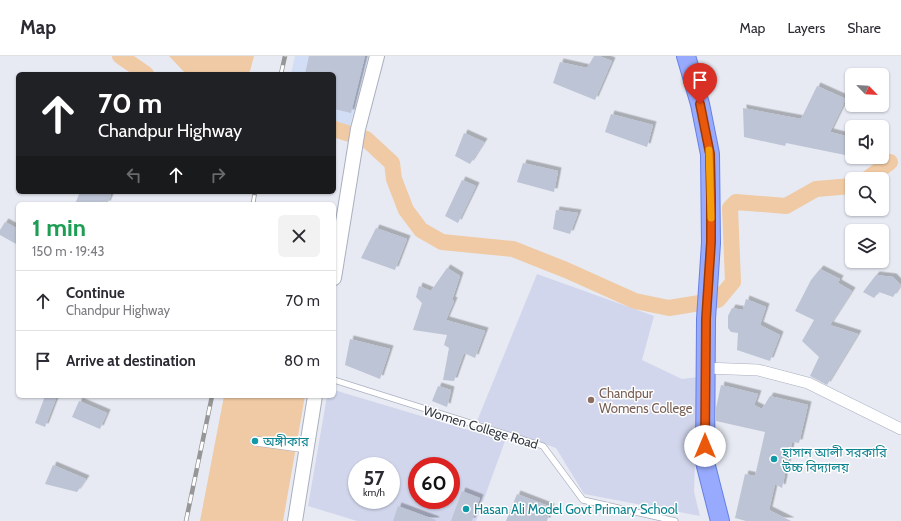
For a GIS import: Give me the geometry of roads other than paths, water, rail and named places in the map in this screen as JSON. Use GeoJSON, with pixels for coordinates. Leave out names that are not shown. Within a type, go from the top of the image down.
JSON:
{"type":"FeatureCollection","features":[{"type":"Feature","properties":{"kind":"main road"},"geometry":{"type":"LineString","coordinates":[[686,56],[700,104],[710,154],[711,242],[706,319],[705,462],[720,521]]}},
{"type":"Feature","properties":{"kind":"street"},"geometry":{"type":"LineString","coordinates":[[336,265],[358,129],[377,56]]}},
{"type":"Feature","properties":{"kind":"street"},"geometry":{"type":"LineString","coordinates":[[705,368],[758,370],[808,383],[901,429]]}},
{"type":"Feature","properties":{"kind":"street"},"geometry":{"type":"LineString","coordinates":[[295,521],[315,398]]}},
{"type":"Feature","properties":{"kind":"street"},"geometry":{"type":"LineString","coordinates":[[255,441],[306,448]]}},
{"type":"Feature","properties":{"kind":"lane","name":"Women College Road"},"geometry":{"type":"LineString","coordinates":[[336,381],[543,446],[583,500],[675,521]]}},
{"type":"Feature","properties":{"kind":"waterway"},"geometry":{"type":"LineString","coordinates":[[120,56],[143,72]]}},
{"type":"Feature","properties":{"kind":"waterway"},"geometry":{"type":"LineString","coordinates":[[336,130],[366,139],[392,163],[394,179],[406,210],[421,230],[442,242],[513,249],[566,270],[635,301],[669,308],[718,300],[733,282],[730,208],[736,202],[786,206],[816,189],[845,187]]}},
{"type":"Feature","properties":{"kind":"waterway"},"geometry":{"type":"LineString","coordinates":[[876,172],[890,162]]}},
{"type":"Feature","properties":{"kind":"railway"},"geometry":{"type":"LineString","coordinates":[[281,72],[285,56]]}},
{"type":"Feature","properties":{"kind":"railway"},"geometry":{"type":"LineString","coordinates":[[253,202],[255,194]]}},
{"type":"Feature","properties":{"kind":"railway"},"geometry":{"type":"LineString","coordinates":[[186,521],[212,398]]}},
{"type":"Feature","properties":{"kind":"place","name":"Chandpur Womens College"},"geometry":{"type":"Point","coordinates":[591,400]}},
{"type":"Feature","properties":{"kind":"place","name":"অঙ্গীকার"},"geometry":{"type":"Point","coordinates":[255,441]}},
{"type":"Feature","properties":{"kind":"place","name":"হাসান আলী সরকারি উচ্চ বিদ্যালয়"},"geometry":{"type":"Point","coordinates":[774,459]}},
{"type":"Feature","properties":{"kind":"place","name":"Hasan Ali Model Govt Primary School"},"geometry":{"type":"Point","coordinates":[466,509]}}]}
